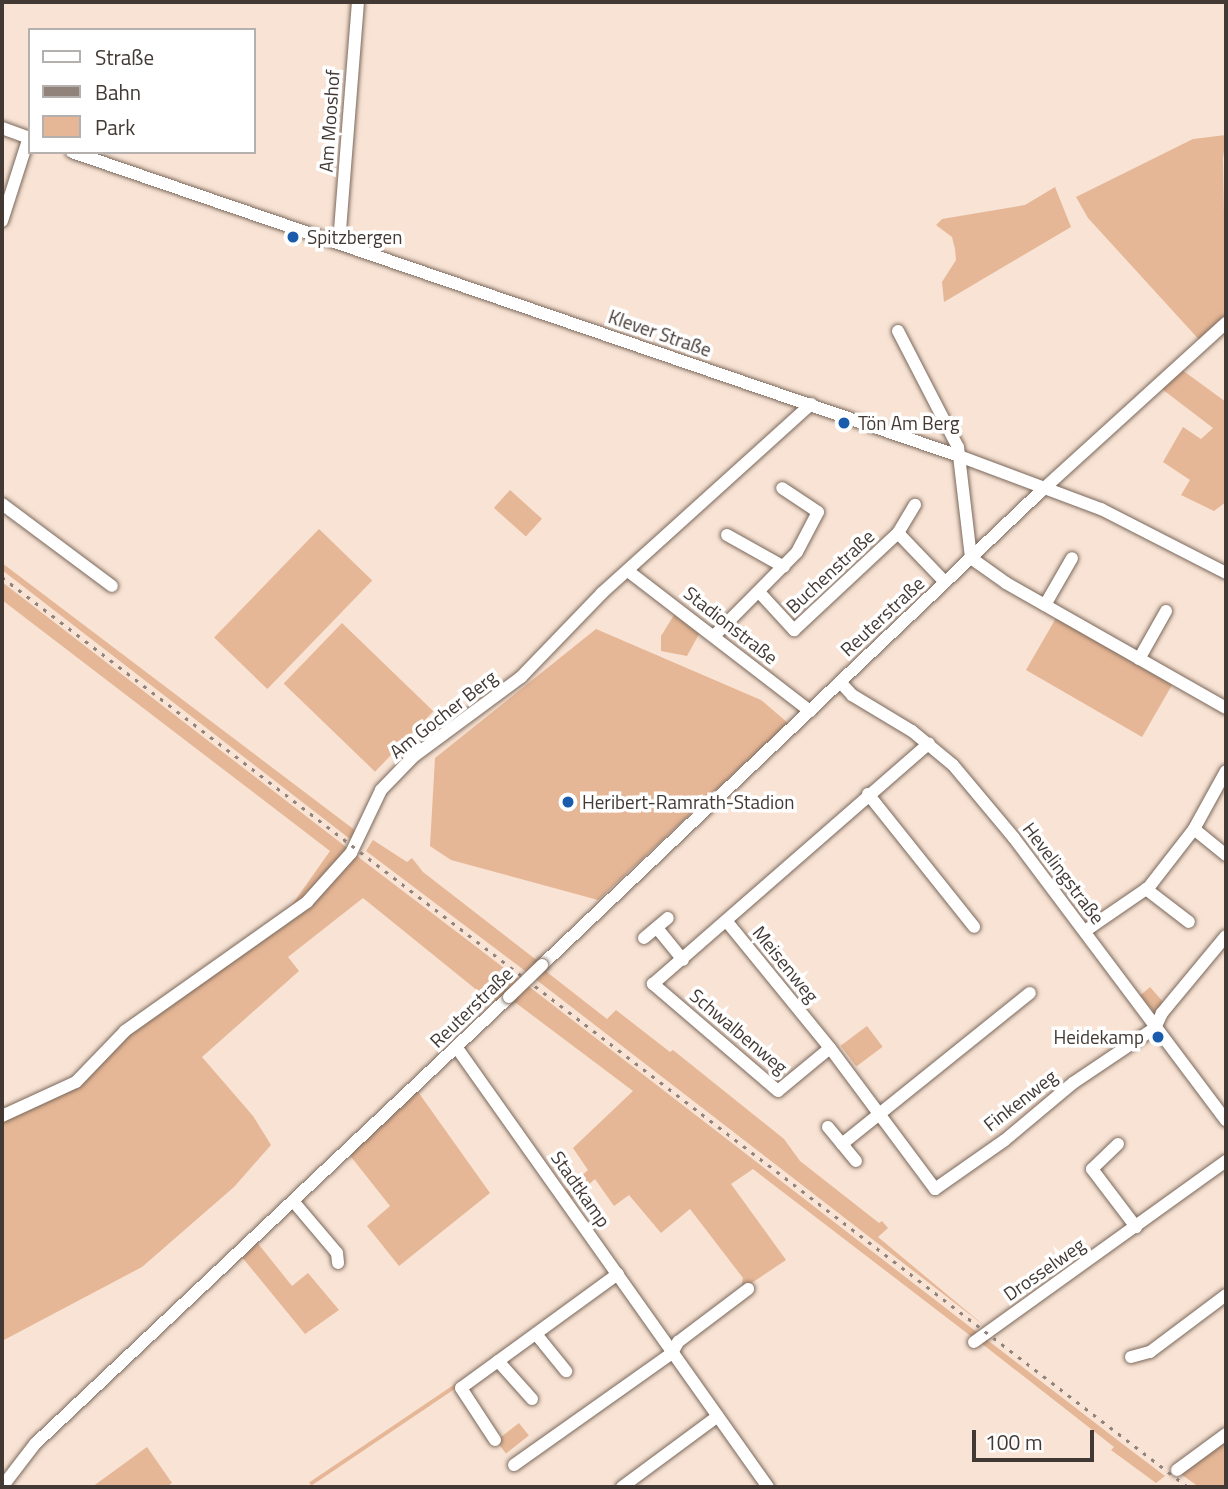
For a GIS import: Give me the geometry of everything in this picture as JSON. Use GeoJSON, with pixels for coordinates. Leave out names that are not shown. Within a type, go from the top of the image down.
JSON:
{"type":"FeatureCollection","features":[{"type":"Feature","properties":{"kind":"street","name":"Am Mooshof"},"geometry":{"type":"LineString","coordinates":[[339,243],[358,2]]}},
{"type":"Feature","properties":{"kind":"street"},"geometry":{"type":"LineString","coordinates":[[2,128],[28,138]]}},
{"type":"Feature","properties":{"kind":"street"},"geometry":{"type":"LineString","coordinates":[[2,221],[28,141]]}},
{"type":"Feature","properties":{"kind":"street","name":"Klever Straße"},"geometry":{"type":"LineString","coordinates":[[78,154],[1050,485],[1226,573]]}},
{"type":"Feature","properties":{"kind":"street","name":"Reuterstraße"},"geometry":{"type":"LineString","coordinates":[[2,1487],[17,1483],[35,1444],[457,1048],[945,582],[1226,323]]}},
{"type":"Feature","properties":{"kind":"street"},"geometry":{"type":"LineString","coordinates":[[898,331],[954,436],[959,456],[971,558],[1045,605],[1226,708]]}},
{"type":"Feature","properties":{"kind":"street","name":"Am Gocher Berg"},"geometry":{"type":"LineString","coordinates":[[2,1116],[76,1082],[142,1018],[307,902],[351,853],[381,790],[414,756],[521,677],[628,570],[811,404]]}},
{"type":"Feature","properties":{"kind":"street"},"geometry":{"type":"LineString","coordinates":[[714,636],[784,567],[818,512],[782,488]]}},
{"type":"Feature","properties":{"kind":"street"},"geometry":{"type":"LineString","coordinates":[[2,504],[112,586]]}},
{"type":"Feature","properties":{"kind":"street","name":"Buchenstraße"},"geometry":{"type":"LineString","coordinates":[[759,592],[794,630],[898,533],[915,505]]}},
{"type":"Feature","properties":{"kind":"street","name":"Buchenstraße"},"geometry":{"type":"LineString","coordinates":[[898,533],[945,582]]}},
{"type":"Feature","properties":{"kind":"street"},"geometry":{"type":"LineString","coordinates":[[727,535],[784,567]]}},
{"type":"Feature","properties":{"kind":"street"},"geometry":{"type":"LineString","coordinates":[[1045,605],[1072,558]]}},
{"type":"Feature","properties":{"kind":"street","name":"Stadionstraße"},"geometry":{"type":"LineString","coordinates":[[628,570],[810,711]]}},
{"type":"Feature","properties":{"kind":"street"},"geometry":{"type":"LineString","coordinates":[[1139,659],[1166,611]]}},
{"type":"Feature","properties":{"kind":"street","name":"Hevelingstraße"},"geometry":{"type":"LineString","coordinates":[[841,681],[859,700],[929,743],[970,785],[1085,931],[1226,1120]]}},
{"type":"Feature","properties":{"kind":"street","name":"Meisenweg"},"geometry":{"type":"LineString","coordinates":[[929,743],[868,794],[728,923],[830,1048],[935,1189],[945,1182]]}},
{"type":"Feature","properties":{"kind":"street"},"geometry":{"type":"LineString","coordinates":[[1085,931],[1146,889],[1194,829],[1226,771]]}},
{"type":"Feature","properties":{"kind":"street"},"geometry":{"type":"LineString","coordinates":[[868,794],[974,927]]}},
{"type":"Feature","properties":{"kind":"street"},"geometry":{"type":"LineString","coordinates":[[1194,829],[1226,855]]}},
{"type":"Feature","properties":{"kind":"street"},"geometry":{"type":"LineString","coordinates":[[1146,889],[1189,922]]}},
{"type":"Feature","properties":{"kind":"street"},"geometry":{"type":"LineString","coordinates":[[644,938],[668,918]]}},
{"type":"Feature","properties":{"kind":"street","name":"Schwalbenweg"},"geometry":{"type":"LineString","coordinates":[[728,923],[653,984],[778,1091],[830,1048]]}},
{"type":"Feature","properties":{"kind":"street"},"geometry":{"type":"LineString","coordinates":[[656,928],[683,960]]}},
{"type":"Feature","properties":{"kind":"street"},"geometry":{"type":"LineString","coordinates":[[1155,1028],[1162,1013],[1226,936]]}},
{"type":"Feature","properties":{"kind":"street"},"geometry":{"type":"LineString","coordinates":[[842,1144],[1030,993]]}},
{"type":"Feature","properties":{"kind":"street","name":"Finkenweg"},"geometry":{"type":"LineString","coordinates":[[945,1182],[1005,1140],[1073,1083],[1155,1028]]}},
{"type":"Feature","properties":{"kind":"street","name":"Stadtkamp"},"geometry":{"type":"LineString","coordinates":[[457,1048],[768,1487]]}},
{"type":"Feature","properties":{"kind":"street"},"geometry":{"type":"LineString","coordinates":[[828,1127],[856,1161]]}},
{"type":"Feature","properties":{"kind":"street"},"geometry":{"type":"LineString","coordinates":[[1118,1144],[1092,1169],[1136,1227]]}},
{"type":"Feature","properties":{"kind":"street","name":"Drosselweg"},"geometry":{"type":"LineString","coordinates":[[974,1342],[1226,1161]]}},
{"type":"Feature","properties":{"kind":"street"},"geometry":{"type":"LineString","coordinates":[[293,1201],[337,1253],[338,1263]]}},
{"type":"Feature","properties":{"kind":"street"},"geometry":{"type":"LineString","coordinates":[[495,1440],[461,1388],[618,1274]]}},
{"type":"Feature","properties":{"kind":"street"},"geometry":{"type":"LineString","coordinates":[[514,1465],[672,1353],[678,1342],[748,1289]]}},
{"type":"Feature","properties":{"kind":"street"},"geometry":{"type":"LineString","coordinates":[[1131,1357],[1150,1352],[1226,1295]]}},
{"type":"Feature","properties":{"kind":"street"},"geometry":{"type":"LineString","coordinates":[[536,1334],[566,1371]]}},
{"type":"Feature","properties":{"kind":"street"},"geometry":{"type":"LineString","coordinates":[[498,1361],[532,1399]]}},
{"type":"Feature","properties":{"kind":"street"},"geometry":{"type":"LineString","coordinates":[[622,1487],[718,1416]]}},
{"type":"Feature","properties":{"kind":"street"},"geometry":{"type":"LineString","coordinates":[[1178,1470],[1226,1434]]}},
{"type":"Feature","properties":{"kind":"green space"},"geometry":{"type":"Polygon","coordinates":[[[1226,135],[1223,159],[1226,323],[1203,344],[1088,218],[1076,197],[1193,139],[1226,135]]]}},
{"type":"Feature","properties":{"kind":"green space"},"geometry":{"type":"Polygon","coordinates":[[[1055,187],[1071,227],[944,302],[942,282],[956,260],[955,249],[952,237],[936,225],[942,219],[1025,205],[1055,187]]]}},
{"type":"Feature","properties":{"kind":"green space"},"geometry":{"type":"Polygon","coordinates":[[[1178,367],[1226,402],[1226,502],[1214,511],[1181,495],[1190,480],[1163,462],[1183,427],[1201,439],[1213,428],[1158,386],[1178,367]]]}},
{"type":"Feature","properties":{"kind":"green space"},"geometry":{"type":"Polygon","coordinates":[[[510,490],[542,519],[526,537],[494,508],[510,490]]]}},
{"type":"Feature","properties":{"kind":"green space"},"geometry":{"type":"Polygon","coordinates":[[[319,529],[372,580],[267,689],[214,638],[319,529]]]}},
{"type":"Feature","properties":{"kind":"green space"},"geometry":{"type":"Polygon","coordinates":[[[2,563],[356,831],[350,839],[2,570],[2,563]]]}},
{"type":"Feature","properties":{"kind":"green space"},"geometry":{"type":"Polygon","coordinates":[[[2,582],[350,850],[329,877],[287,912],[330,851],[2,600],[2,582]]]}},
{"type":"Feature","properties":{"kind":"green space"},"geometry":{"type":"Polygon","coordinates":[[[674,615],[699,634],[687,656],[661,651],[661,636],[674,615]]]}},
{"type":"Feature","properties":{"kind":"green space"},"geometry":{"type":"Polygon","coordinates":[[[1056,618],[1172,685],[1142,737],[1026,670],[1056,618]]]}},
{"type":"Feature","properties":{"kind":"green space"},"geometry":{"type":"Polygon","coordinates":[[[342,623],[433,711],[375,772],[284,683],[342,623]]]}},
{"type":"Feature","properties":{"kind":"green space","name":"Heribert-Ramrath-Stadion"},"geometry":{"type":"Polygon","coordinates":[[[596,629],[761,700],[788,723],[598,900],[451,860],[430,846],[435,758],[596,629]]]}},
{"type":"Feature","properties":{"kind":"green space"},"geometry":{"type":"Polygon","coordinates":[[[373,840],[407,862],[412,858],[423,872],[539,962],[528,973],[366,851],[373,840]]]}},
{"type":"Feature","properties":{"kind":"green space"},"geometry":{"type":"Polygon","coordinates":[[[353,853],[520,980],[494,1004],[363,898],[288,957],[299,971],[202,1057],[253,1116],[271,1145],[234,1187],[142,1267],[2,1341],[2,1118],[52,1097],[126,1032],[249,948],[353,853]]]}},
{"type":"Feature","properties":{"kind":"green space"},"geometry":{"type":"Polygon","coordinates":[[[543,969],[607,1019],[616,1010],[670,1052],[673,1050],[784,1139],[800,1161],[879,1223],[882,1221],[888,1228],[878,1237],[986,1327],[534,978],[543,969]]]}},
{"type":"Feature","properties":{"kind":"green space"},"geometry":{"type":"Polygon","coordinates":[[[527,985],[978,1333],[972,1337],[753,1169],[731,1184],[786,1260],[741,1290],[743,1278],[690,1209],[661,1233],[629,1195],[614,1206],[595,1179],[572,1199],[566,1190],[588,1170],[573,1148],[633,1091],[512,1000],[527,985]]]}},
{"type":"Feature","properties":{"kind":"green space"},"geometry":{"type":"Polygon","coordinates":[[[1150,987],[1164,1003],[1154,1011],[1140,996],[1150,987]]]}},
{"type":"Feature","properties":{"kind":"green space"},"geometry":{"type":"Polygon","coordinates":[[[867,1026],[883,1047],[856,1067],[841,1046],[867,1026]]]}},
{"type":"Feature","properties":{"kind":"green space"},"geometry":{"type":"Polygon","coordinates":[[[416,1089],[490,1193],[399,1266],[367,1226],[390,1206],[348,1153],[416,1089]]]}},
{"type":"Feature","properties":{"kind":"green space"},"geometry":{"type":"Polygon","coordinates":[[[256,1241],[292,1286],[308,1273],[339,1310],[305,1334],[241,1256],[256,1241]]]}},
{"type":"Feature","properties":{"kind":"green space"},"geometry":{"type":"Polygon","coordinates":[[[986,1339],[1165,1476],[1156,1483],[1111,1450],[1114,1447],[981,1343],[986,1339]]]}},
{"type":"Feature","properties":{"kind":"green space"},"geometry":{"type":"Polygon","coordinates":[[[455,1384],[457,1387],[311,1486],[309,1482],[455,1384]]]}},
{"type":"Feature","properties":{"kind":"green space"},"geometry":{"type":"Polygon","coordinates":[[[519,1423],[529,1436],[506,1453],[496,1441],[519,1423]]]}},
{"type":"Feature","properties":{"kind":"green space"},"geometry":{"type":"Polygon","coordinates":[[[1226,1437],[1226,1487],[1199,1487],[1178,1472],[1226,1437]]]}},
{"type":"Feature","properties":{"kind":"green space"},"geometry":{"type":"Polygon","coordinates":[[[147,1447],[172,1483],[166,1487],[92,1487],[147,1447]]]}},
{"type":"Feature","properties":{"kind":"railway"},"geometry":{"type":"LineString","coordinates":[[2,577],[1188,1487]]}},
{"type":"Feature","properties":{"kind":"place","name":"Spitzbergen"},"geometry":{"type":"Point","coordinates":[293,237]}},
{"type":"Feature","properties":{"kind":"place","name":"Tön Am Berg"},"geometry":{"type":"Point","coordinates":[844,423]}},
{"type":"Feature","properties":{"kind":"place","name":"Heribert-Ramrath-Stadion"},"geometry":{"type":"Point","coordinates":[568,802]}},
{"type":"Feature","properties":{"kind":"place","name":"Heidekamp"},"geometry":{"type":"Point","coordinates":[1158,1037]}}]}
